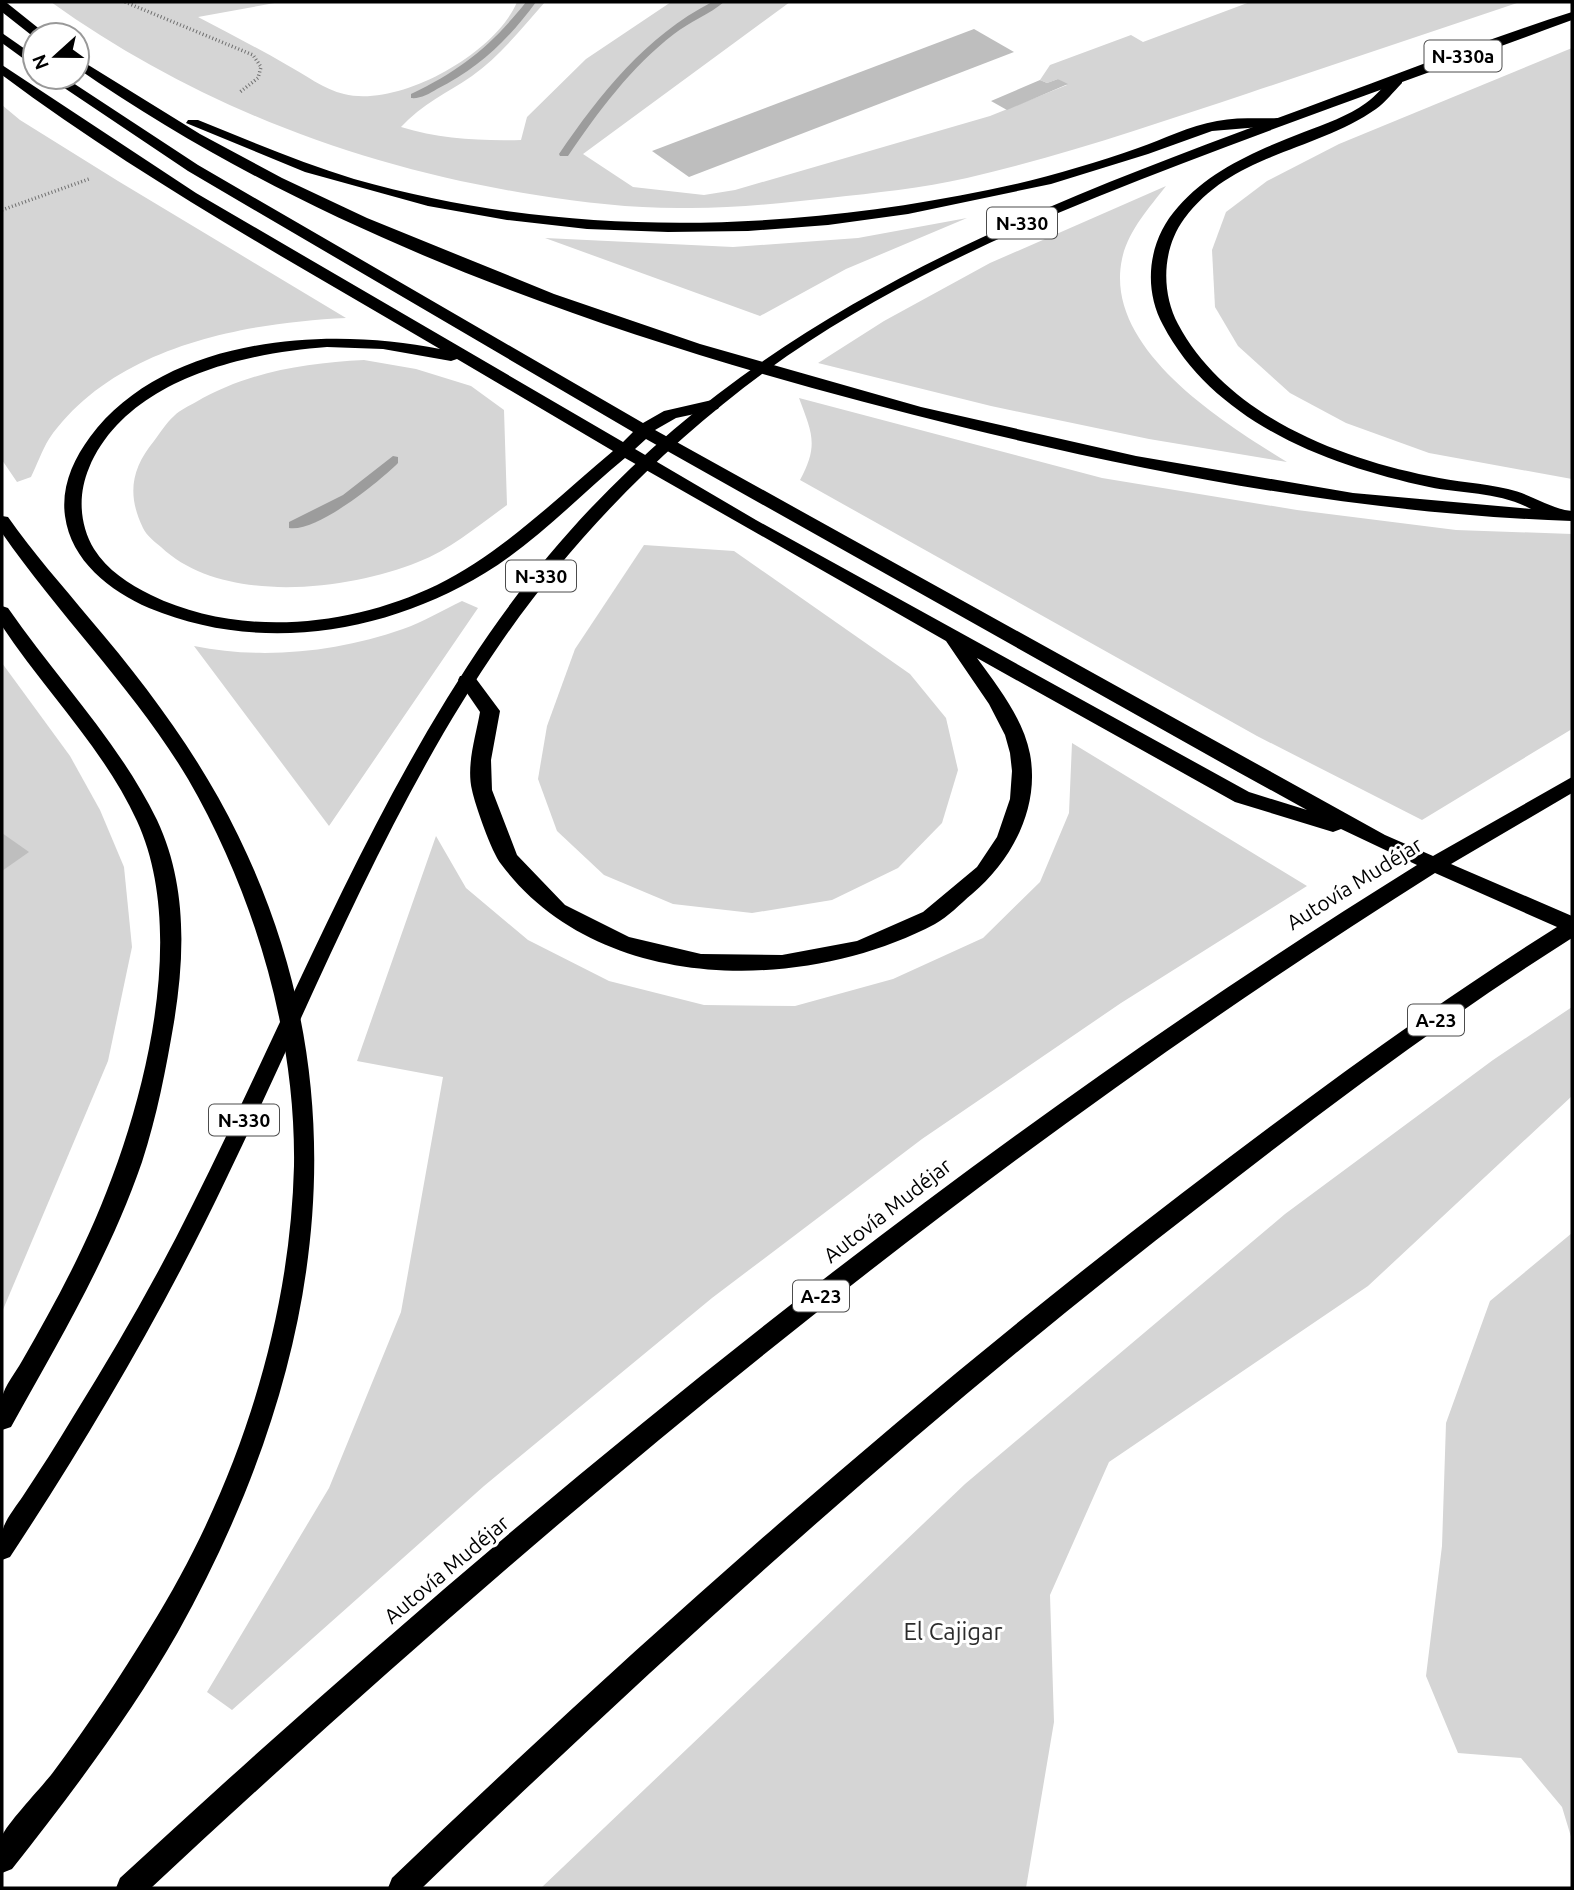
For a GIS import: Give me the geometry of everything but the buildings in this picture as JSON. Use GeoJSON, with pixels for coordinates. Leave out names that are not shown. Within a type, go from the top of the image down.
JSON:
{"type":"FeatureCollection","features":[{"type":"Feature","properties":{"kind":"highway"},"geometry":{"type":"LineString","coordinates":[[2,6],[22,21]]}},
{"type":"Feature","properties":{"kind":"highway","name":"N-330a"},"geometry":{"type":"LineString","coordinates":[[1397,80],[1572,16]]}},
{"type":"Feature","properties":{"kind":"highway"},"geometry":{"type":"LineString","coordinates":[[2,37],[21,52]]}},
{"type":"Feature","properties":{"kind":"highway"},"geometry":{"type":"LineString","coordinates":[[2,69],[49,104],[160,177],[529,397],[951,637],[1242,797],[1378,839]]}},
{"type":"Feature","properties":{"kind":"highway"},"geometry":{"type":"LineString","coordinates":[[91,72],[218,151],[334,209],[465,266],[612,322],[760,369],[896,407],[1081,450],[1253,484],[1413,506],[1566,516]]}},
{"type":"Feature","properties":{"kind":"highway"},"geometry":{"type":"LineString","coordinates":[[1397,80],[1369,108],[1242,164],[1219,178],[1182,211],[1168,229],[1158,267],[1158,286],[1166,317],[1183,348],[1220,388],[1273,425],[1304,441],[1352,460],[1416,479],[1518,496],[1566,516]]}},
{"type":"Feature","properties":{"kind":"highway","name":"N-330"},"geometry":{"type":"LineString","coordinates":[[2,1549],[107,1381],[174,1260],[214,1183],[387,821],[467,680],[539,579],[583,528],[628,482],[712,405],[824,327],[945,259],[1076,200],[1278,122],[1397,80]]}},
{"type":"Feature","properties":{"kind":"highway"},"geometry":{"type":"LineString","coordinates":[[77,91],[204,174],[550,378],[1245,767],[1378,839],[1572,927]]}},
{"type":"Feature","properties":{"kind":"highway"},"geometry":{"type":"LineString","coordinates":[[130,98],[291,163],[413,198],[533,219],[659,228],[808,223],[906,211],[1060,177],[1216,125],[1278,122]]}},
{"type":"Feature","properties":{"kind":"highway"},"geometry":{"type":"LineString","coordinates":[[469,360],[399,346],[326,342],[260,350],[197,368],[135,402],[102,433],[86,453],[72,495],[72,516],[79,537],[90,557],[107,575],[129,591],[186,615],[220,622],[281,626],[332,623],[369,616],[436,594],[474,574],[512,546],[662,417],[712,405]]}},
{"type":"Feature","properties":{"kind":"highway"},"geometry":{"type":"LineString","coordinates":[[2,521],[116,664],[176,746],[221,823],[258,909],[292,1041],[301,1102],[305,1166],[291,1296],[278,1355],[260,1417],[232,1492],[173,1615],[132,1684],[2,1859]]}},
{"type":"Feature","properties":{"kind":"highway"},"geometry":{"type":"LineString","coordinates":[[2,612],[109,753],[143,812],[159,853],[168,887],[173,947],[167,998],[142,1123],[118,1192],[89,1260],[2,1419]]}},
{"type":"Feature","properties":{"kind":"highway"},"geometry":{"type":"LineString","coordinates":[[467,680],[490,711],[481,787],[489,819],[501,848],[520,875],[546,900],[577,922],[614,940],[654,953],[698,962],[744,966],[789,964],[834,957],[876,944],[948,907],[975,883],[997,856],[1012,828],[1021,799],[1022,769],[1017,740],[1003,710],[951,637]]}},
{"type":"Feature","properties":{"kind":"highway","name":"Autovía Mudéjar"},"geometry":{"type":"LineString","coordinates":[[130,1888],[242,1784],[450,1601],[729,1368],[939,1204],[1141,1058],[1295,954],[1468,845],[1572,784]]}},
{"type":"Feature","properties":{"kind":"highway","name":"A-23"},"geometry":{"type":"LineString","coordinates":[[402,1888],[581,1717],[741,1573],[1013,1338],[1148,1231],[1338,1087],[1572,927]]}},
{"type":"Feature","properties":{"kind":"path"},"geometry":{"type":"LineString","coordinates":[[125,2],[253,55],[261,67],[258,78],[240,92]]}},
{"type":"Feature","properties":{"kind":"path"},"geometry":{"type":"LineString","coordinates":[[2,210],[89,179]]}},
{"type":"Feature","properties":{"kind":"green space"},"geometry":{"type":"Polygon","coordinates":[[[51,2],[280,2],[198,17],[329,89],[344,94],[366,96],[391,93],[443,72],[489,40],[506,21],[517,2],[545,2],[492,60],[426,105],[401,127],[445,137],[521,140],[527,117],[586,59],[671,2],[790,2],[583,154],[633,187],[704,195],[735,190],[990,116],[1067,85],[1058,79],[1047,83],[1040,80],[1050,65],[1131,35],[1143,42],[1250,2],[1520,2],[1109,139],[967,178],[898,190],[794,202],[671,208],[613,205],[536,195],[407,168],[344,149],[282,127],[222,101],[163,72],[106,39],[91,29],[91,21],[79,21],[51,2]]]}},
{"type":"Feature","properties":{"kind":"green space"},"geometry":{"type":"Polygon","coordinates":[[[1572,48],[1572,479],[1429,453],[1346,423],[1290,393],[1238,346],[1215,307],[1212,250],[1226,212],[1267,181],[1339,144],[1572,48]]]}},
{"type":"Feature","properties":{"kind":"green space"},"geometry":{"type":"Polygon","coordinates":[[[2,105],[20,120],[118,181],[346,318],[265,326],[223,334],[182,346],[144,362],[108,382],[76,408],[49,439],[31,477],[17,482],[2,460],[2,105]]]}},
{"type":"Feature","properties":{"kind":"green space"},"geometry":{"type":"Polygon","coordinates":[[[1166,186],[1134,229],[1122,259],[1121,292],[1131,323],[1149,352],[1174,380],[1232,426],[1287,462],[1149,439],[991,406],[818,363],[884,321],[990,263],[1166,186]]]}},
{"type":"Feature","properties":{"kind":"green space"},"geometry":{"type":"Polygon","coordinates":[[[967,218],[846,269],[760,316],[545,238],[733,247],[858,238],[967,218]]]}},
{"type":"Feature","properties":{"kind":"green space"},"geometry":{"type":"Polygon","coordinates":[[[364,360],[416,369],[471,386],[504,410],[507,505],[464,537],[430,557],[389,572],[321,585],[250,585],[217,578],[187,565],[146,533],[138,516],[133,493],[136,472],[146,451],[176,414],[216,392],[256,376],[298,367],[364,360]]]}},
{"type":"Feature","properties":{"kind":"green space"},"geometry":{"type":"Polygon","coordinates":[[[799,398],[1102,478],[1297,510],[1456,530],[1572,534],[1572,729],[1422,820],[1257,736],[800,480],[810,457],[811,439],[799,398]]]}},
{"type":"Feature","properties":{"kind":"green space"},"geometry":{"type":"Polygon","coordinates":[[[644,545],[734,551],[910,674],[946,718],[958,770],[942,823],[898,868],[832,900],[752,913],[673,904],[604,875],[557,831],[538,779],[547,726],[575,649],[644,545]]]}},
{"type":"Feature","properties":{"kind":"green space"},"geometry":{"type":"Polygon","coordinates":[[[462,601],[478,608],[329,826],[194,646],[273,653],[326,648],[403,629],[462,601]]]}},
{"type":"Feature","properties":{"kind":"green space"},"geometry":{"type":"Polygon","coordinates":[[[2,663],[70,756],[100,810],[124,867],[132,947],[108,1061],[2,1312],[2,663]]]}},
{"type":"Feature","properties":{"kind":"green space"},"geometry":{"type":"Polygon","coordinates":[[[1072,743],[1307,886],[1121,1003],[922,1139],[712,1298],[484,1486],[232,1710],[207,1692],[329,1488],[401,1312],[443,1077],[357,1061],[436,836],[466,888],[528,940],[609,981],[704,1005],[795,1006],[893,979],[983,938],[1040,882],[1069,813],[1072,743]]]}},
{"type":"Feature","properties":{"kind":"green space","name":"El Cajigar"},"geometry":{"type":"Polygon","coordinates":[[[1572,1007],[1572,1096],[1368,1286],[1109,1462],[1050,1595],[1054,1722],[1026,1888],[541,1888],[965,1484],[1285,1214],[1493,1060],[1572,1007]]]}},
{"type":"Feature","properties":{"kind":"green space"},"geometry":{"type":"Polygon","coordinates":[[[1572,1233],[1572,1840],[1562,1807],[1521,1758],[1458,1753],[1426,1676],[1442,1546],[1446,1423],[1490,1301],[1572,1233]]]}},
{"type":"Feature","properties":{"kind":"waterway"},"geometry":{"type":"LineString","coordinates":[[415,96],[452,77],[480,58],[505,34],[531,2]]}},
{"type":"Feature","properties":{"kind":"waterway"},"geometry":{"type":"LineString","coordinates":[[564,154],[589,118],[635,64],[686,20],[719,2]]}},
{"type":"Feature","properties":{"kind":"waterway"},"geometry":{"type":"LineString","coordinates":[[294,525],[347,498],[371,481],[393,460]]}}]}
